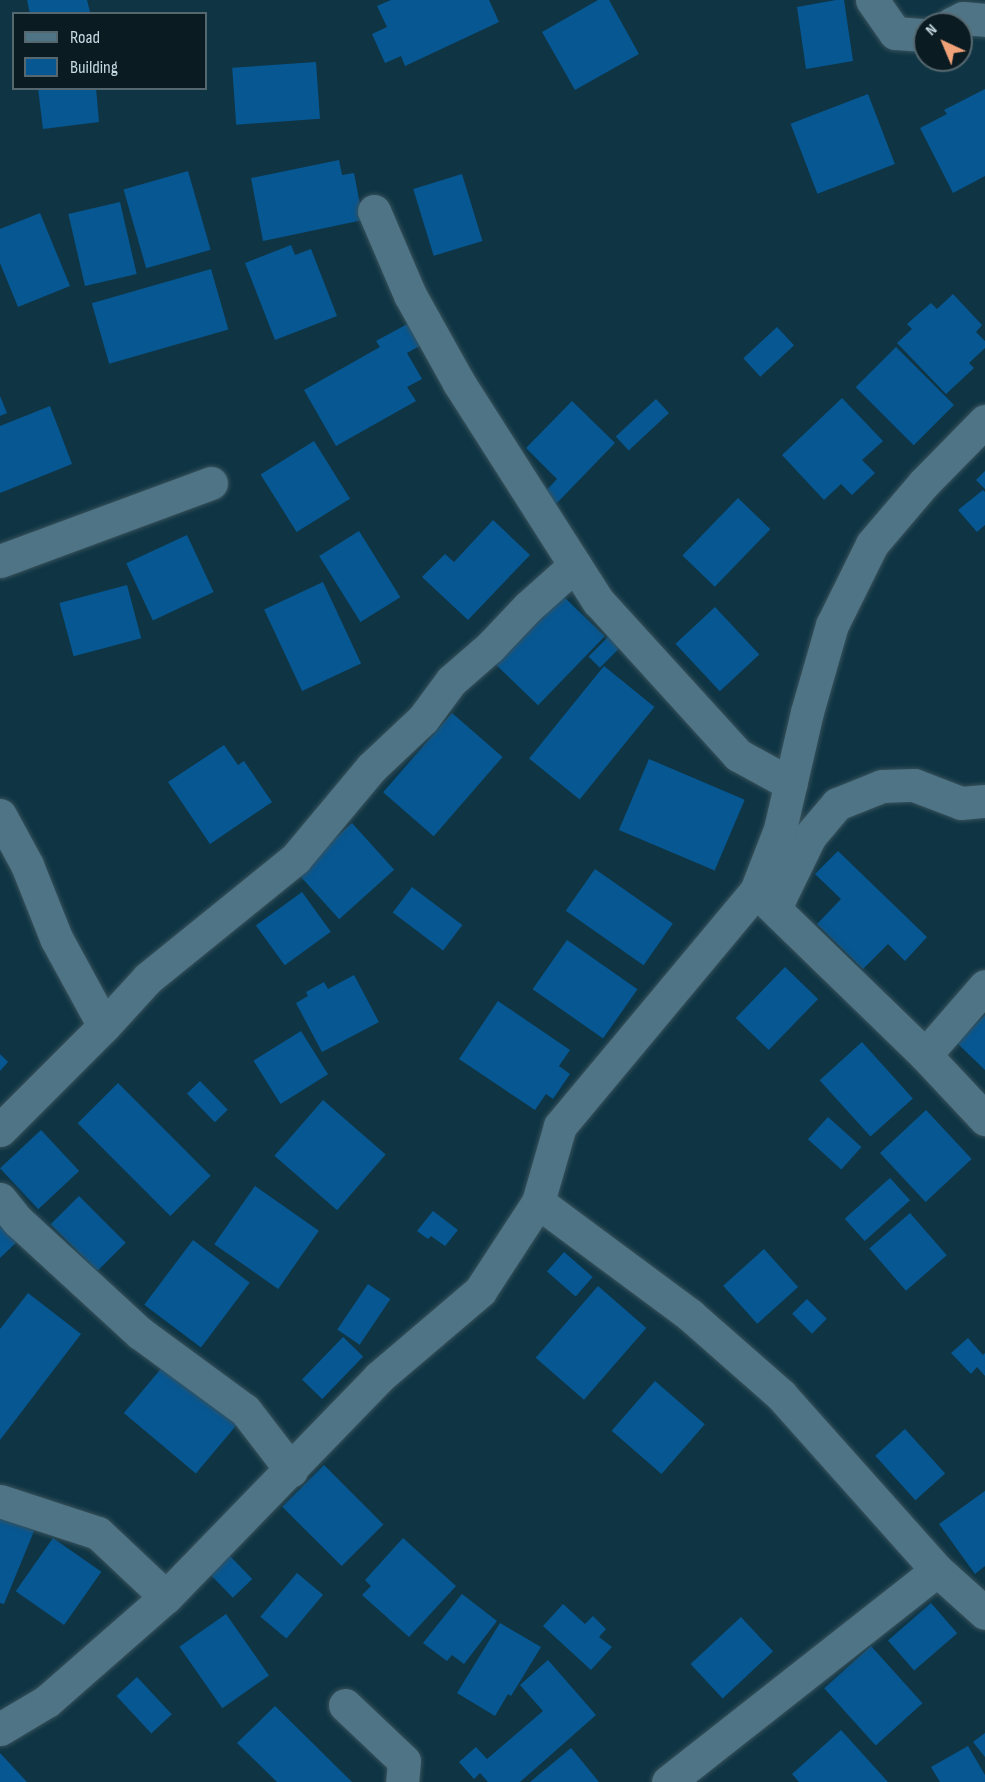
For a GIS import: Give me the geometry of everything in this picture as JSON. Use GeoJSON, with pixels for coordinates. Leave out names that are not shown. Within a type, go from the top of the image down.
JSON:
{"type":"FeatureCollection","features":[{"type":"Feature","properties":{"kind":"street"},"geometry":{"type":"LineString","coordinates":[[872,0],[895,33],[913,35]]}},
{"type":"Feature","properties":{"kind":"street"},"geometry":{"type":"LineString","coordinates":[[375,211],[410,295],[459,382],[598,601],[738,754],[791,784]]}},
{"type":"Feature","properties":{"kind":"street"},"geometry":{"type":"LineString","coordinates":[[765,900],[807,712],[832,625],[872,544],[924,483],[985,421]]}},
{"type":"Feature","properties":{"kind":"street"},"geometry":{"type":"LineString","coordinates":[[0,561],[211,483]]}},
{"type":"Feature","properties":{"kind":"street"},"geometry":{"type":"LineString","coordinates":[[0,1130],[104,1026],[148,978],[296,860],[372,767],[423,719],[451,681],[575,565]]}},
{"type":"Feature","properties":{"kind":"street"},"geometry":{"type":"LineString","coordinates":[[0,1729],[47,1701],[166,1597],[379,1377],[480,1291],[538,1202],[560,1126],[765,900],[810,836],[837,804],[882,786],[914,785],[961,803],[985,801]]}},
{"type":"Feature","properties":{"kind":"street"},"geometry":{"type":"LineString","coordinates":[[0,815],[27,865],[56,938],[104,1026]]}},
{"type":"Feature","properties":{"kind":"street"},"geometry":{"type":"LineString","coordinates":[[765,900],[924,1055],[985,1119]]}},
{"type":"Feature","properties":{"kind":"street"},"geometry":{"type":"LineString","coordinates":[[924,1055],[985,986]]}},
{"type":"Feature","properties":{"kind":"street"},"geometry":{"type":"LineString","coordinates":[[0,1199],[18,1221],[140,1333],[246,1410],[291,1470]]}},
{"type":"Feature","properties":{"kind":"street"},"geometry":{"type":"LineString","coordinates":[[538,1202],[690,1315],[781,1395],[937,1570],[985,1613]]}},
{"type":"Feature","properties":{"kind":"street"},"geometry":{"type":"LineString","coordinates":[[0,1501],[98,1533],[166,1597]]}},
{"type":"Feature","properties":{"kind":"street"},"geometry":{"type":"LineString","coordinates":[[668,1782],[937,1570]]}},
{"type":"Feature","properties":{"kind":"street"},"geometry":{"type":"LineString","coordinates":[[345,1705],[404,1761],[402,1782]]}},
{"type":"Feature","properties":{"kind":"building"},"geometry":{"type":"Polygon","coordinates":[[[27,0],[87,0],[90,12],[30,12],[27,0]]]}},
{"type":"Feature","properties":{"kind":"building"},"geometry":{"type":"Polygon","coordinates":[[[391,0],[489,0],[499,22],[405,66],[401,56],[385,63],[372,34],[387,27],[377,6],[391,0]]]}},
{"type":"Feature","properties":{"kind":"building"},"geometry":{"type":"Polygon","coordinates":[[[598,0],[609,0],[639,54],[575,90],[542,32],[598,0]]]}},
{"type":"Feature","properties":{"kind":"building"},"geometry":{"type":"Polygon","coordinates":[[[844,0],[853,61],[806,69],[797,7],[844,0]]]}},
{"type":"Feature","properties":{"kind":"building"},"geometry":{"type":"Polygon","coordinates":[[[316,62],[320,119],[236,125],[232,68],[316,62]]]}},
{"type":"Feature","properties":{"kind":"building"},"geometry":{"type":"Polygon","coordinates":[[[985,89],[985,176],[953,193],[920,128],[947,114],[944,110],[985,89]]]}},
{"type":"Feature","properties":{"kind":"building"},"geometry":{"type":"Polygon","coordinates":[[[38,90],[96,90],[99,122],[43,129],[38,90]]]}},
{"type":"Feature","properties":{"kind":"building"},"geometry":{"type":"Polygon","coordinates":[[[868,94],[895,164],[817,194],[791,124],[868,94]]]}},
{"type":"Feature","properties":{"kind":"building"},"geometry":{"type":"Polygon","coordinates":[[[339,160],[342,175],[354,173],[363,220],[263,241],[251,178],[339,160]]]}},
{"type":"Feature","properties":{"kind":"building"},"geometry":{"type":"Polygon","coordinates":[[[188,171],[211,250],[146,268],[124,189],[188,171]]]}},
{"type":"Feature","properties":{"kind":"building"},"geometry":{"type":"Polygon","coordinates":[[[462,174],[482,241],[434,256],[413,189],[462,174]]]}},
{"type":"Feature","properties":{"kind":"building"},"geometry":{"type":"Polygon","coordinates":[[[120,202],[137,274],[85,286],[68,214],[120,202]]]}},
{"type":"Feature","properties":{"kind":"building"},"geometry":{"type":"Polygon","coordinates":[[[40,213],[70,286],[18,307],[0,263],[0,229],[40,213]]]}},
{"type":"Feature","properties":{"kind":"building"},"geometry":{"type":"Polygon","coordinates":[[[291,245],[295,255],[311,249],[337,316],[275,340],[245,263],[291,245]]]}},
{"type":"Feature","properties":{"kind":"building"},"geometry":{"type":"Polygon","coordinates":[[[211,269],[228,330],[109,364],[92,303],[211,269]]]}},
{"type":"Feature","properties":{"kind":"building"},"geometry":{"type":"Polygon","coordinates":[[[953,294],[982,325],[976,332],[985,341],[985,348],[969,363],[974,368],[946,394],[897,343],[912,329],[907,324],[931,303],[937,309],[953,294]]]}},
{"type":"Feature","properties":{"kind":"building"},"geometry":{"type":"Polygon","coordinates":[[[411,322],[423,344],[407,353],[422,379],[407,387],[416,401],[336,446],[304,390],[380,347],[376,341],[411,322]]]}},
{"type":"Feature","properties":{"kind":"building"},"geometry":{"type":"Polygon","coordinates":[[[777,327],[794,345],[760,377],[743,358],[777,327]]]}},
{"type":"Feature","properties":{"kind":"building"},"geometry":{"type":"Polygon","coordinates":[[[896,347],[954,405],[914,445],[856,387],[896,347]]]}},
{"type":"Feature","properties":{"kind":"building"},"geometry":{"type":"Polygon","coordinates":[[[0,396],[7,413],[0,416],[0,396]]]}},
{"type":"Feature","properties":{"kind":"building"},"geometry":{"type":"Polygon","coordinates":[[[842,398],[883,441],[862,460],[875,473],[852,495],[841,484],[824,500],[782,455],[842,398]]]}},
{"type":"Feature","properties":{"kind":"building"},"geometry":{"type":"Polygon","coordinates":[[[656,399],[669,413],[629,450],[616,437],[656,399]]]}},
{"type":"Feature","properties":{"kind":"building"},"geometry":{"type":"Polygon","coordinates":[[[572,401],[615,443],[555,505],[543,494],[557,479],[526,448],[572,401]]]}},
{"type":"Feature","properties":{"kind":"building"},"geometry":{"type":"Polygon","coordinates":[[[50,406],[72,464],[0,493],[0,426],[50,406]]]}},
{"type":"Feature","properties":{"kind":"building"},"geometry":{"type":"Polygon","coordinates":[[[314,441],[350,499],[297,532],[261,474],[314,441]]]}},
{"type":"Feature","properties":{"kind":"building"},"geometry":{"type":"Polygon","coordinates":[[[985,471],[985,489],[976,480],[985,471]]]}},
{"type":"Feature","properties":{"kind":"building"},"geometry":{"type":"Polygon","coordinates":[[[983,490],[985,492],[985,525],[977,532],[958,510],[983,490]]]}},
{"type":"Feature","properties":{"kind":"building"},"geometry":{"type":"Polygon","coordinates":[[[738,498],[770,529],[715,587],[682,556],[738,498]]]}},
{"type":"Feature","properties":{"kind":"building"},"geometry":{"type":"Polygon","coordinates":[[[493,520],[530,555],[468,620],[422,577],[445,554],[454,562],[493,520]]]}},
{"type":"Feature","properties":{"kind":"building"},"geometry":{"type":"Polygon","coordinates":[[[359,531],[400,597],[360,622],[319,556],[359,531]]]}},
{"type":"Feature","properties":{"kind":"building"},"geometry":{"type":"Polygon","coordinates":[[[187,535],[214,592],[153,620],[126,563],[187,535]]]}},
{"type":"Feature","properties":{"kind":"building"},"geometry":{"type":"Polygon","coordinates":[[[323,582],[361,664],[302,691],[264,609],[323,582]]]}},
{"type":"Feature","properties":{"kind":"building"},"geometry":{"type":"Polygon","coordinates":[[[127,585],[141,638],[74,656],[59,603],[127,585]]]}},
{"type":"Feature","properties":{"kind":"building"},"geometry":{"type":"Polygon","coordinates":[[[563,596],[605,636],[538,705],[496,665],[563,596]]]}},
{"type":"Feature","properties":{"kind":"building"},"geometry":{"type":"Polygon","coordinates":[[[715,607],[759,655],[720,691],[676,644],[715,607]]]}},
{"type":"Feature","properties":{"kind":"building"},"geometry":{"type":"Polygon","coordinates":[[[609,636],[620,647],[600,668],[588,657],[609,636]]]}},
{"type":"Feature","properties":{"kind":"building"},"geometry":{"type":"Polygon","coordinates":[[[604,666],[655,707],[580,799],[529,758],[604,666]]]}},
{"type":"Feature","properties":{"kind":"building"},"geometry":{"type":"Polygon","coordinates":[[[452,713],[503,757],[434,836],[383,792],[452,713]]]}},
{"type":"Feature","properties":{"kind":"building"},"geometry":{"type":"Polygon","coordinates":[[[224,745],[238,765],[244,761],[272,802],[210,844],[168,782],[224,745]]]}},
{"type":"Feature","properties":{"kind":"building"},"geometry":{"type":"Polygon","coordinates":[[[649,759],[745,800],[715,871],[619,830],[649,759]]]}},
{"type":"Feature","properties":{"kind":"building"},"geometry":{"type":"Polygon","coordinates":[[[352,823],[394,870],[339,919],[297,873],[352,823]]]}},
{"type":"Feature","properties":{"kind":"building"},"geometry":{"type":"Polygon","coordinates":[[[838,851],[927,937],[905,961],[888,944],[863,969],[817,924],[841,899],[815,874],[838,851]]]}},
{"type":"Feature","properties":{"kind":"building"},"geometry":{"type":"Polygon","coordinates":[[[595,869],[673,923],[644,965],[566,911],[595,869]]]}},
{"type":"Feature","properties":{"kind":"building"},"geometry":{"type":"Polygon","coordinates":[[[412,887],[462,925],[443,950],[393,913],[412,887]]]}},
{"type":"Feature","properties":{"kind":"building"},"geometry":{"type":"Polygon","coordinates":[[[302,892],[331,932],[285,965],[256,926],[302,892]]]}},
{"type":"Feature","properties":{"kind":"building"},"geometry":{"type":"Polygon","coordinates":[[[567,940],[637,989],[603,1038],[533,989],[567,940]]]}},
{"type":"Feature","properties":{"kind":"building"},"geometry":{"type":"Polygon","coordinates":[[[785,967],[818,999],[769,1050],[736,1018],[785,967]]]}},
{"type":"Feature","properties":{"kind":"building"},"geometry":{"type":"Polygon","coordinates":[[[354,975],[379,1022],[322,1052],[296,1003],[308,996],[306,992],[324,982],[328,989],[354,975]]]}},
{"type":"Feature","properties":{"kind":"building"},"geometry":{"type":"Polygon","coordinates":[[[498,1001],[570,1050],[559,1066],[570,1074],[553,1099],[546,1094],[535,1110],[459,1059],[498,1001]]]}},
{"type":"Feature","properties":{"kind":"building"},"geometry":{"type":"Polygon","coordinates":[[[985,1015],[985,1070],[957,1043],[985,1015]]]}},
{"type":"Feature","properties":{"kind":"building"},"geometry":{"type":"Polygon","coordinates":[[[301,1031],[328,1074],[281,1104],[254,1061],[301,1031]]]}},
{"type":"Feature","properties":{"kind":"building"},"geometry":{"type":"Polygon","coordinates":[[[862,1042],[913,1098],[870,1137],[820,1080],[862,1042]]]}},
{"type":"Feature","properties":{"kind":"building"},"geometry":{"type":"Polygon","coordinates":[[[0,1054],[8,1062],[0,1071],[0,1054]]]}},
{"type":"Feature","properties":{"kind":"building"},"geometry":{"type":"Polygon","coordinates":[[[200,1081],[228,1110],[215,1122],[187,1094],[200,1081]]]}},
{"type":"Feature","properties":{"kind":"building"},"geometry":{"type":"Polygon","coordinates":[[[118,1083],[211,1176],[170,1216],[78,1123],[118,1083]]]}},
{"type":"Feature","properties":{"kind":"building"},"geometry":{"type":"Polygon","coordinates":[[[323,1100],[386,1154],[337,1210],[274,1156],[323,1100]]]}},
{"type":"Feature","properties":{"kind":"building"},"geometry":{"type":"Polygon","coordinates":[[[926,1110],[972,1159],[926,1202],[880,1153],[926,1110]]]}},
{"type":"Feature","properties":{"kind":"building"},"geometry":{"type":"Polygon","coordinates":[[[828,1117],[861,1147],[841,1169],[808,1139],[828,1117]]]}},
{"type":"Feature","properties":{"kind":"building"},"geometry":{"type":"Polygon","coordinates":[[[41,1130],[79,1171],[38,1209],[0,1168],[41,1130]]]}},
{"type":"Feature","properties":{"kind":"building"},"geometry":{"type":"Polygon","coordinates":[[[890,1178],[910,1200],[865,1241],[845,1219],[890,1178]]]}},
{"type":"Feature","properties":{"kind":"building"},"geometry":{"type":"Polygon","coordinates":[[[255,1186],[319,1231],[278,1289],[214,1244],[255,1186]]]}},
{"type":"Feature","properties":{"kind":"building"},"geometry":{"type":"Polygon","coordinates":[[[79,1196],[126,1243],[97,1271],[51,1224],[79,1196]]]}},
{"type":"Feature","properties":{"kind":"building"},"geometry":{"type":"Polygon","coordinates":[[[433,1211],[458,1230],[445,1246],[431,1236],[428,1239],[417,1231],[433,1211]]]}},
{"type":"Feature","properties":{"kind":"building"},"geometry":{"type":"Polygon","coordinates":[[[910,1213],[947,1255],[906,1291],[869,1248],[910,1213]]]}},
{"type":"Feature","properties":{"kind":"building"},"geometry":{"type":"Polygon","coordinates":[[[0,1218],[20,1239],[0,1258],[0,1218]]]}},
{"type":"Feature","properties":{"kind":"building"},"geometry":{"type":"Polygon","coordinates":[[[193,1240],[250,1283],[201,1347],[144,1305],[193,1240]]]}},
{"type":"Feature","properties":{"kind":"building"},"geometry":{"type":"Polygon","coordinates":[[[764,1249],[798,1287],[757,1324],[723,1286],[764,1249]]]}},
{"type":"Feature","properties":{"kind":"building"},"geometry":{"type":"Polygon","coordinates":[[[564,1252],[593,1277],[576,1297],[547,1272],[564,1252]]]}},
{"type":"Feature","properties":{"kind":"building"},"geometry":{"type":"Polygon","coordinates":[[[368,1284],[390,1299],[360,1345],[337,1330],[368,1284]]]}},
{"type":"Feature","properties":{"kind":"building"},"geometry":{"type":"Polygon","coordinates":[[[598,1286],[646,1328],[584,1400],[536,1358],[598,1286]]]}},
{"type":"Feature","properties":{"kind":"building"},"geometry":{"type":"Polygon","coordinates":[[[28,1293],[81,1334],[0,1440],[0,1329],[28,1293]]]}},
{"type":"Feature","properties":{"kind":"building"},"geometry":{"type":"Polygon","coordinates":[[[807,1299],[827,1319],[812,1334],[792,1314],[807,1299]]]}},
{"type":"Feature","properties":{"kind":"building"},"geometry":{"type":"Polygon","coordinates":[[[343,1337],[363,1356],[322,1399],[302,1379],[343,1337]]]}},
{"type":"Feature","properties":{"kind":"building"},"geometry":{"type":"Polygon","coordinates":[[[968,1338],[983,1355],[985,1353],[985,1376],[977,1367],[971,1374],[951,1353],[968,1338]]]}},
{"type":"Feature","properties":{"kind":"building"},"geometry":{"type":"Polygon","coordinates":[[[165,1364],[237,1424],[196,1473],[124,1413],[165,1364]]]}},
{"type":"Feature","properties":{"kind":"building"},"geometry":{"type":"Polygon","coordinates":[[[655,1381],[705,1424],[662,1474],[612,1431],[655,1381]]]}},
{"type":"Feature","properties":{"kind":"building"},"geometry":{"type":"Polygon","coordinates":[[[905,1429],[945,1474],[915,1500],[875,1456],[905,1429]]]}},
{"type":"Feature","properties":{"kind":"building"},"geometry":{"type":"Polygon","coordinates":[[[324,1465],[383,1524],[342,1566],[282,1507],[324,1465]]]}},
{"type":"Feature","properties":{"kind":"building"},"geometry":{"type":"Polygon","coordinates":[[[985,1491],[985,1566],[975,1574],[939,1524],[985,1491]]]}},
{"type":"Feature","properties":{"kind":"building"},"geometry":{"type":"Polygon","coordinates":[[[0,1517],[34,1531],[4,1604],[0,1603],[0,1517]]]}},
{"type":"Feature","properties":{"kind":"building"},"geometry":{"type":"Polygon","coordinates":[[[53,1538],[101,1572],[64,1625],[16,1591],[53,1538]]]}},
{"type":"Feature","properties":{"kind":"building"},"geometry":{"type":"Polygon","coordinates":[[[403,1538],[456,1586],[409,1637],[362,1595],[371,1586],[365,1580],[403,1538]]]}},
{"type":"Feature","properties":{"kind":"building"},"geometry":{"type":"Polygon","coordinates":[[[230,1556],[252,1579],[233,1598],[211,1575],[230,1556]]]}},
{"type":"Feature","properties":{"kind":"building"},"geometry":{"type":"Polygon","coordinates":[[[297,1573],[323,1595],[286,1639],[260,1617],[297,1573]]]}},
{"type":"Feature","properties":{"kind":"building"},"geometry":{"type":"Polygon","coordinates":[[[462,1594],[497,1621],[464,1664],[452,1655],[447,1661],[423,1643],[462,1594]]]}},
{"type":"Feature","properties":{"kind":"building"},"geometry":{"type":"Polygon","coordinates":[[[931,1603],[957,1633],[914,1671],[888,1640],[931,1603]]]}},
{"type":"Feature","properties":{"kind":"building"},"geometry":{"type":"Polygon","coordinates":[[[563,1604],[585,1624],[593,1616],[606,1629],[599,1637],[612,1647],[591,1670],[543,1626],[563,1604]]]}},
{"type":"Feature","properties":{"kind":"building"},"geometry":{"type":"Polygon","coordinates":[[[226,1614],[269,1675],[222,1708],[179,1647],[226,1614]]]}},
{"type":"Feature","properties":{"kind":"building"},"geometry":{"type":"Polygon","coordinates":[[[741,1617],[773,1651],[723,1698],[691,1664],[741,1617]]]}},
{"type":"Feature","properties":{"kind":"building"},"geometry":{"type":"Polygon","coordinates":[[[500,1623],[541,1647],[511,1696],[508,1694],[495,1716],[457,1693],[500,1623]]]}},
{"type":"Feature","properties":{"kind":"building"},"geometry":{"type":"Polygon","coordinates":[[[871,1646],[923,1703],[876,1745],[824,1688],[871,1646]]]}},
{"type":"Feature","properties":{"kind":"building"},"geometry":{"type":"Polygon","coordinates":[[[548,1660],[596,1715],[520,1782],[488,1782],[480,1773],[474,1779],[459,1762],[476,1747],[487,1759],[543,1711],[520,1685],[548,1660]]]}},
{"type":"Feature","properties":{"kind":"building"},"geometry":{"type":"Polygon","coordinates":[[[137,1677],[172,1714],[151,1733],[117,1696],[137,1677]]]}},
{"type":"Feature","properties":{"kind":"building"},"geometry":{"type":"Polygon","coordinates":[[[275,1706],[352,1782],[277,1782],[237,1743],[275,1706]]]}},
{"type":"Feature","properties":{"kind":"building"},"geometry":{"type":"Polygon","coordinates":[[[841,1730],[888,1782],[799,1782],[792,1774],[841,1730]]]}},
{"type":"Feature","properties":{"kind":"building"},"geometry":{"type":"Polygon","coordinates":[[[985,1733],[985,1757],[973,1742],[985,1733]]]}},
{"type":"Feature","properties":{"kind":"building"},"geometry":{"type":"Polygon","coordinates":[[[968,1746],[985,1775],[985,1782],[940,1782],[931,1767],[968,1746]]]}},
{"type":"Feature","properties":{"kind":"building"},"geometry":{"type":"Polygon","coordinates":[[[571,1748],[599,1782],[530,1782],[571,1748]]]}},
{"type":"Feature","properties":{"kind":"building"},"geometry":{"type":"Polygon","coordinates":[[[0,1753],[27,1782],[0,1782],[0,1753]]]}}]}
